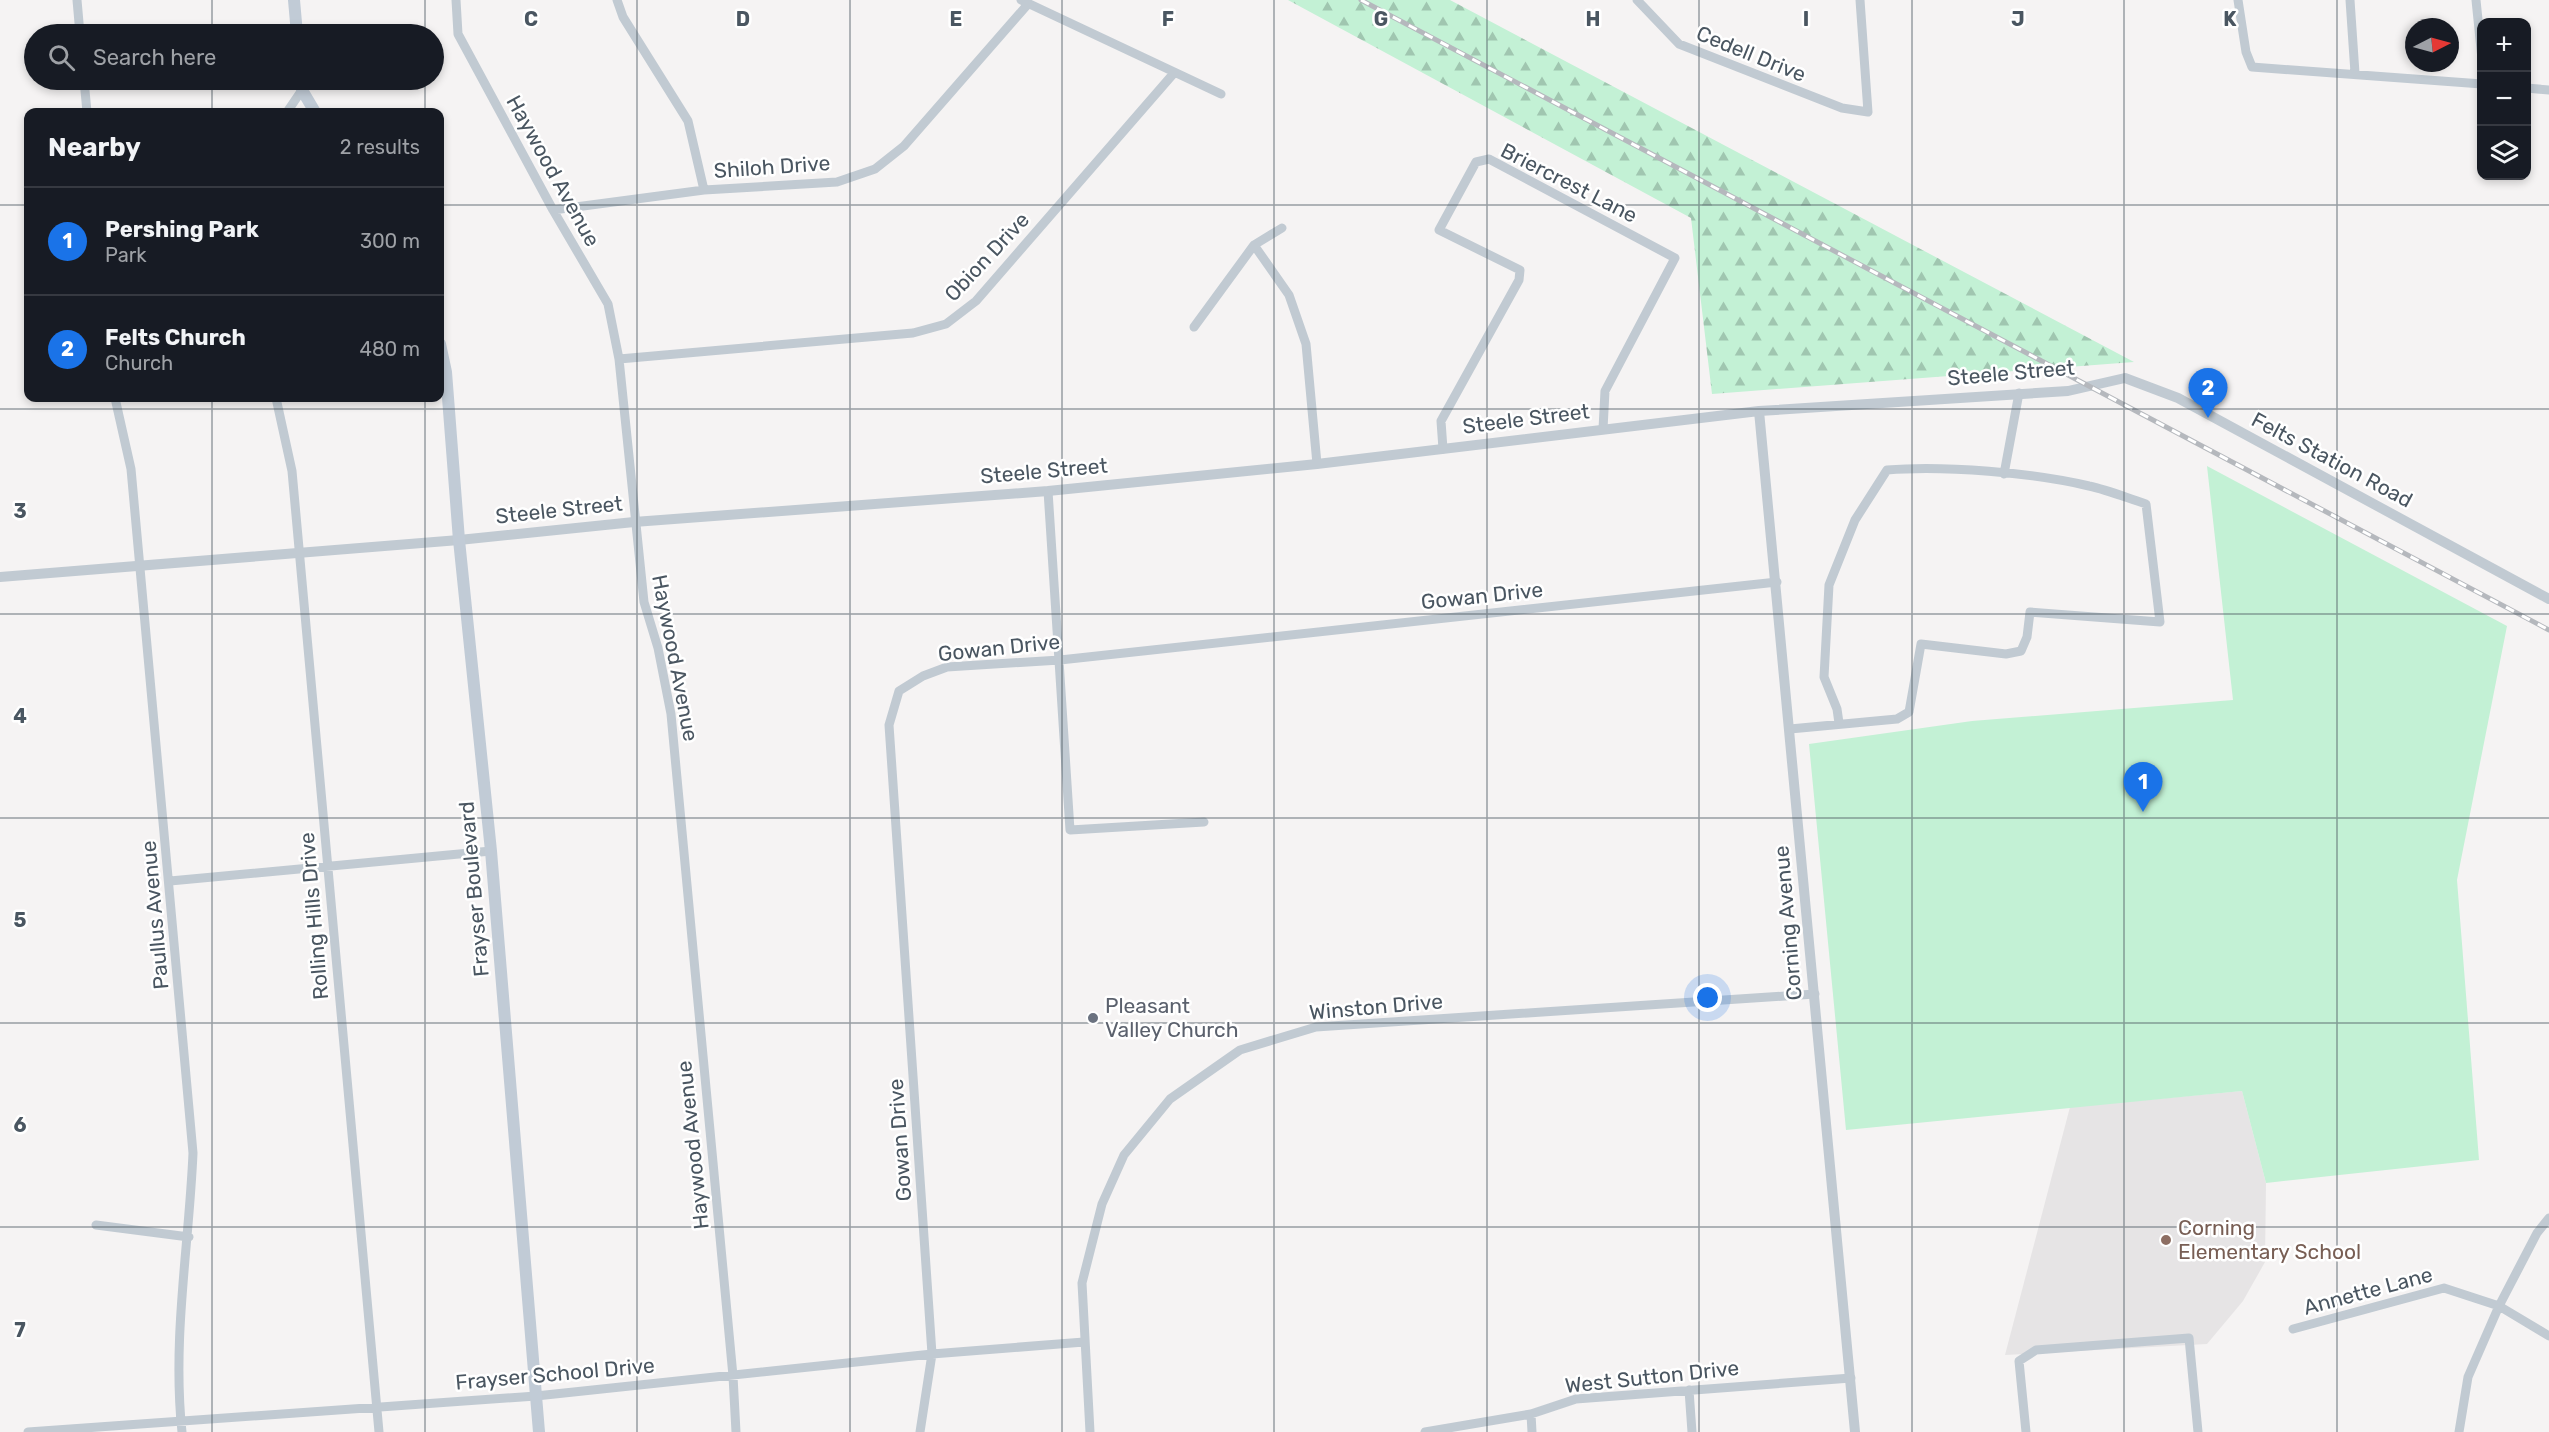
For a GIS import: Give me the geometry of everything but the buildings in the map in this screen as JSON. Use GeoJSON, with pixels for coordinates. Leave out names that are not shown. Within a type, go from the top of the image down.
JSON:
{"type":"FeatureCollection","features":[{"type":"Feature","properties":{"kind":"main road"},"geometry":{"type":"LineString","coordinates":[[294,0],[296,24]]}},
{"type":"Feature","properties":{"kind":"main road"},"geometry":{"type":"LineString","coordinates":[[304,90],[313,108]]}},
{"type":"Feature","properties":{"kind":"main road","name":"Frayser Boulevard"},"geometry":{"type":"LineString","coordinates":[[444,363],[459,540],[491,851],[539,1432]]}},
{"type":"Feature","properties":{"kind":"street"},"geometry":{"type":"LineString","coordinates":[[77,0],[79,24]]}},
{"type":"Feature","properties":{"kind":"street","name":"Haywood Avenue"},"geometry":{"type":"LineString","coordinates":[[456,0],[458,34],[553,210],[608,304],[619,359],[644,602],[658,648],[671,714],[733,1376],[736,1432]]}},
{"type":"Feature","properties":{"kind":"street"},"geometry":{"type":"LineString","coordinates":[[618,0],[623,17],[688,121],[704,190]]}},
{"type":"Feature","properties":{"kind":"street","name":"Cedell Drive"},"geometry":{"type":"LineString","coordinates":[[1637,0],[1679,44],[1842,108],[1868,112],[1860,0]]}},
{"type":"Feature","properties":{"kind":"street"},"geometry":{"type":"LineString","coordinates":[[2238,0],[2246,52],[2252,67],[2477,84]]}},
{"type":"Feature","properties":{"kind":"street"},"geometry":{"type":"LineString","coordinates":[[2350,0],[2355,73]]}},
{"type":"Feature","properties":{"kind":"street"},"geometry":{"type":"LineString","coordinates":[[2476,0],[2478,18]]}},
{"type":"Feature","properties":{"kind":"street"},"geometry":{"type":"LineString","coordinates":[[1025,2],[1221,94]]}},
{"type":"Feature","properties":{"kind":"street","name":"Shiloh Drive"},"geometry":{"type":"LineString","coordinates":[[553,210],[704,190],[837,182],[875,168],[904,146],[1025,2]]}},
{"type":"Feature","properties":{"kind":"street","name":"Obion Drive"},"geometry":{"type":"LineString","coordinates":[[619,359],[913,333],[946,324],[976,302],[1174,73]]}},
{"type":"Feature","properties":{"kind":"street"},"geometry":{"type":"LineString","coordinates":[[2531,88],[2549,90]]}},
{"type":"Feature","properties":{"kind":"street"},"geometry":{"type":"LineString","coordinates":[[85,90],[87,108]]}},
{"type":"Feature","properties":{"kind":"street"},"geometry":{"type":"LineString","coordinates":[[289,108],[299,90]]}},
{"type":"Feature","properties":{"kind":"street","name":"Briercrest Lane"},"geometry":{"type":"LineString","coordinates":[[1443,449],[1441,421],[1519,280],[1520,270],[1439,230],[1476,162],[1489,159],[1675,258],[1605,391],[1604,429]]}},
{"type":"Feature","properties":{"kind":"street"},"geometry":{"type":"LineString","coordinates":[[1194,327],[1254,245],[1282,228]]}},
{"type":"Feature","properties":{"kind":"street"},"geometry":{"type":"LineString","coordinates":[[1254,245],[1289,296],[1306,344],[1317,464]]}},
{"type":"Feature","properties":{"kind":"street","name":"Felts Station Road"},"geometry":{"type":"LineString","coordinates":[[2089,385],[2125,378],[2178,399],[2549,599]]}},
{"type":"Feature","properties":{"kind":"street","name":"Steele Street"},"geometry":{"type":"LineString","coordinates":[[0,577],[298,551],[459,540],[634,522],[1048,491],[1317,464],[1759,411],[2068,391],[2089,385]]}},
{"type":"Feature","properties":{"kind":"street"},"geometry":{"type":"LineString","coordinates":[[2004,474],[2019,393]]}},
{"type":"Feature","properties":{"kind":"street","name":"Paullus Avenue"},"geometry":{"type":"LineString","coordinates":[[116,402],[131,469],[193,1152],[189,1237],[178,1343],[182,1432]]}},
{"type":"Feature","properties":{"kind":"street","name":"Rolling Hills Drive"},"geometry":{"type":"LineString","coordinates":[[277,402],[292,471],[379,1432]]}},
{"type":"Feature","properties":{"kind":"street","name":"Corning Avenue"},"geometry":{"type":"LineString","coordinates":[[1759,411],[1777,582],[1855,1432]]}},
{"type":"Feature","properties":{"kind":"street"},"geometry":{"type":"LineString","coordinates":[[1790,729],[1896,719],[1909,712],[1921,644],[2006,654],[2021,651],[2027,637],[2030,612],[2160,622],[2146,504],[2089,486],[2004,474],[1908,468],[1887,470],[1856,520],[1829,585],[1824,678],[1837,709],[1839,723]]}},
{"type":"Feature","properties":{"kind":"street"},"geometry":{"type":"LineString","coordinates":[[1048,491],[1070,830],[1204,822]]}},
{"type":"Feature","properties":{"kind":"street","name":"Gowan Drive"},"geometry":{"type":"LineString","coordinates":[[920,1432],[932,1354],[889,725],[898,691],[923,676],[947,667],[1060,660],[1777,582]]}},
{"type":"Feature","properties":{"kind":"street"},"geometry":{"type":"LineString","coordinates":[[170,881],[491,851]]}},
{"type":"Feature","properties":{"kind":"street","name":"Winston Drive"},"geometry":{"type":"LineString","coordinates":[[1090,1432],[1082,1283],[1102,1204],[1124,1155],[1170,1099],[1240,1050],[1316,1027],[1815,994]]}},
{"type":"Feature","properties":{"kind":"street"},"geometry":{"type":"LineString","coordinates":[[2459,1432],[2468,1377],[2499,1306],[2537,1233],[2549,1218]]}},
{"type":"Feature","properties":{"kind":"street"},"geometry":{"type":"LineString","coordinates":[[96,1225],[189,1237]]}},
{"type":"Feature","properties":{"kind":"street","name":"Annette Lane"},"geometry":{"type":"LineString","coordinates":[[2293,1329],[2444,1288],[2499,1306],[2549,1336]]}},
{"type":"Feature","properties":{"kind":"street"},"geometry":{"type":"LineString","coordinates":[[2026,1432],[2019,1361],[2036,1350],[2189,1338],[2198,1432]]}},
{"type":"Feature","properties":{"kind":"street","name":"Frayser School Drive"},"geometry":{"type":"LineString","coordinates":[[28,1432],[536,1396],[932,1354],[1084,1342]]}},
{"type":"Feature","properties":{"kind":"street","name":"West Sutton Drive"},"geometry":{"type":"LineString","coordinates":[[1425,1432],[1531,1414],[1576,1399],[1851,1378]]}},
{"type":"Feature","properties":{"kind":"street"},"geometry":{"type":"LineString","coordinates":[[1689,1390],[1692,1432]]}},
{"type":"Feature","properties":{"kind":"street"},"geometry":{"type":"LineString","coordinates":[[1531,1414],[1532,1432]]}},
{"type":"Feature","properties":{"kind":"shaded area"},"geometry":{"type":"Polygon","coordinates":[[[2242,1091],[2266,1183],[2265,1262],[2243,1301],[2207,1344],[2005,1355],[2070,1107],[2242,1091]]]}},
{"type":"Feature","properties":{"kind":"green space"},"geometry":{"type":"Polygon","coordinates":[[[1288,0],[1450,0],[2134,362],[1712,394],[1691,218],[1288,0]]]}},
{"type":"Feature","properties":{"kind":"green space"},"geometry":{"type":"Polygon","coordinates":[[[2207,466],[2507,626],[2457,880],[2479,1160],[2266,1183],[2242,1091],[1846,1130],[1809,744],[1972,721],[2233,700],[2207,466]]]}},
{"type":"Feature","properties":{"kind":"railway"},"geometry":{"type":"LineString","coordinates":[[1361,0],[2549,630]]}},
{"type":"Feature","properties":{"kind":"place","name":"Felts Church"},"geometry":{"type":"Point","coordinates":[2208,418]}},
{"type":"Feature","properties":{"kind":"place","name":"Pershing Park"},"geometry":{"type":"Point","coordinates":[2143,812]}},
{"type":"Feature","properties":{"kind":"place","name":"Pleasant Valley Church"},"geometry":{"type":"Point","coordinates":[1093,1018]}},
{"type":"Feature","properties":{"kind":"place","name":"Corning Elementary School"},"geometry":{"type":"Point","coordinates":[2166,1240]}}]}
